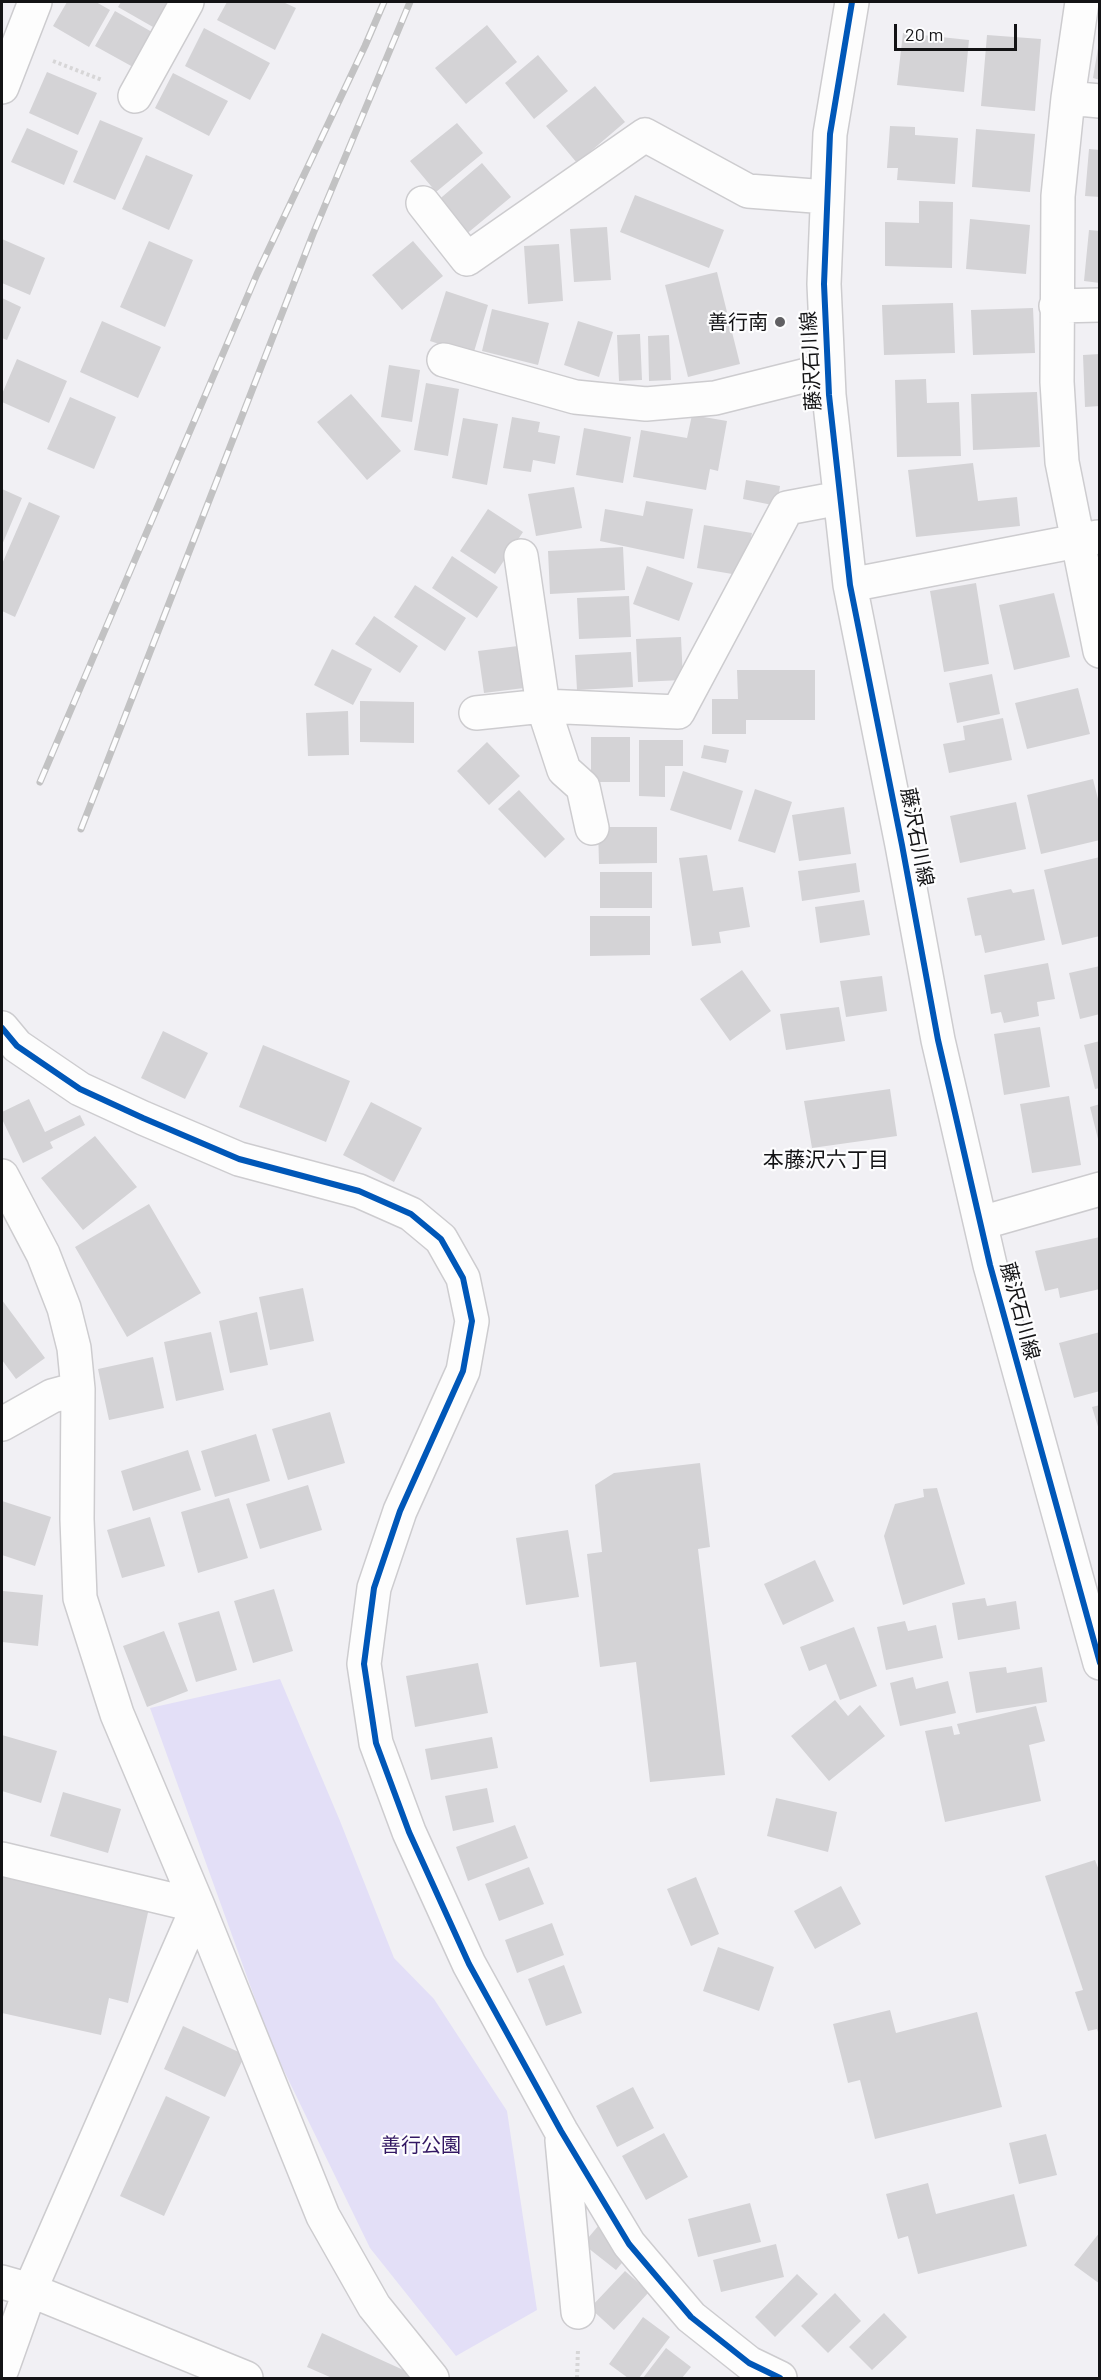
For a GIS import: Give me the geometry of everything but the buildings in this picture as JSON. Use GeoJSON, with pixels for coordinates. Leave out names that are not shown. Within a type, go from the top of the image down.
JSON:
{"type":"FeatureCollection","features":[{"type":"Feature","properties":{"kind":"street"},"geometry":{"type":"LineString","coordinates":[[2,87],[35,2]]}},
{"type":"Feature","properties":{"kind":"street"},"geometry":{"type":"LineString","coordinates":[[135,96],[187,2]]}},
{"type":"Feature","properties":{"kind":"street","name":"藤沢石川線"},"geometry":{"type":"LineString","coordinates":[[852,2],[830,134],[824,284],[827,370],[850,585],[903,845],[938,1040],[981,1223],[1100,1663]]}},
{"type":"Feature","properties":{"kind":"street"},"geometry":{"type":"LineString","coordinates":[[1082,2],[1084,99],[1058,196],[1057,382],[1062,462],[1088,538],[1100,651]]}},
{"type":"Feature","properties":{"kind":"street"},"geometry":{"type":"LineString","coordinates":[[423,203],[467,259],[645,135],[748,191],[827,197]]}},
{"type":"Feature","properties":{"kind":"street"},"geometry":{"type":"LineString","coordinates":[[1056,306],[1100,305]]}},
{"type":"Feature","properties":{"kind":"street"},"geometry":{"type":"LineString","coordinates":[[444,360],[575,397],[646,404],[715,398],[827,370]]}},
{"type":"Feature","properties":{"kind":"street"},"geometry":{"type":"LineString","coordinates":[[476,713],[543,706],[678,712],[787,507],[840,498]]}},
{"type":"Feature","properties":{"kind":"street"},"geometry":{"type":"LineString","coordinates":[[850,585],[1088,538]]}},
{"type":"Feature","properties":{"kind":"street"},"geometry":{"type":"LineString","coordinates":[[521,556],[543,706],[564,770],[583,787],[592,828]]}},
{"type":"Feature","properties":{"kind":"street"},"geometry":{"type":"LineString","coordinates":[[2,1028],[16,1046],[80,1089],[239,1159],[359,1191],[411,1215],[441,1239],[463,1278],[471,1322],[463,1371],[400,1511],[374,1588],[364,1664],[376,1743],[409,1832],[469,1964],[561,2132],[629,2244],[691,2317],[749,2363],[780,2379]]}},
{"type":"Feature","properties":{"kind":"street"},"geometry":{"type":"LineString","coordinates":[[2,1176],[43,1254],[64,1308],[74,1348],[78,1389],[77,1519],[80,1598],[117,1714],[198,1906],[323,2216],[374,2306],[432,2379]]}},
{"type":"Feature","properties":{"kind":"street"},"geometry":{"type":"LineString","coordinates":[[981,1223],[1100,1189]]}},
{"type":"Feature","properties":{"kind":"street"},"geometry":{"type":"LineString","coordinates":[[2,1424],[52,1396],[78,1389]]}},
{"type":"Feature","properties":{"kind":"street"},"geometry":{"type":"LineString","coordinates":[[2,1859],[198,1906]]}},
{"type":"Feature","properties":{"kind":"street"},"geometry":{"type":"LineString","coordinates":[[2,2368],[16,2286],[198,1906]]}},
{"type":"Feature","properties":{"kind":"street"},"geometry":{"type":"LineString","coordinates":[[561,2132],[578,2312]]}},
{"type":"Feature","properties":{"kind":"street"},"geometry":{"type":"LineString","coordinates":[[16,2286],[246,2379]]}},
{"type":"Feature","properties":{"kind":"path"},"geometry":{"type":"LineString","coordinates":[[17,46],[113,84],[135,96]]}},
{"type":"Feature","properties":{"kind":"green space","name":"善行公園"},"geometry":{"type":"Polygon","coordinates":[[[280,1679],[340,1821],[394,1958],[434,1999],[507,2111],[537,2310],[456,2356],[370,2248],[272,2046],[150,1708],[280,1679]]]}},
{"type":"Feature","properties":{"kind":"railway"},"geometry":{"type":"LineString","coordinates":[[40,782],[257,274],[384,2]]}},
{"type":"Feature","properties":{"kind":"railway"},"geometry":{"type":"LineString","coordinates":[[81,829],[313,234],[410,2]]}},
{"type":"Feature","properties":{"kind":"cycle path"},"geometry":{"type":"LineString","coordinates":[[852,2],[830,134],[824,284],[829,395],[850,585],[938,1040],[990,1265],[1100,1663]]}},
{"type":"Feature","properties":{"kind":"cycle path"},"geometry":{"type":"LineString","coordinates":[[2,1028],[17,1046],[80,1089],[239,1159],[359,1191],[411,1214],[441,1239],[463,1278],[472,1321],[463,1371],[400,1511],[374,1588],[364,1664],[376,1743],[409,1832],[469,1964],[561,2131],[629,2244],[691,2317],[749,2363],[780,2378]]}},
{"type":"Feature","properties":{"kind":"place","name":"善行南"},"geometry":{"type":"Point","coordinates":[780,322]}},
{"type":"Feature","properties":{"kind":"district","name":"本藤沢六丁目"},"geometry":{"type":"Point","coordinates":[826,1160]}}]}
